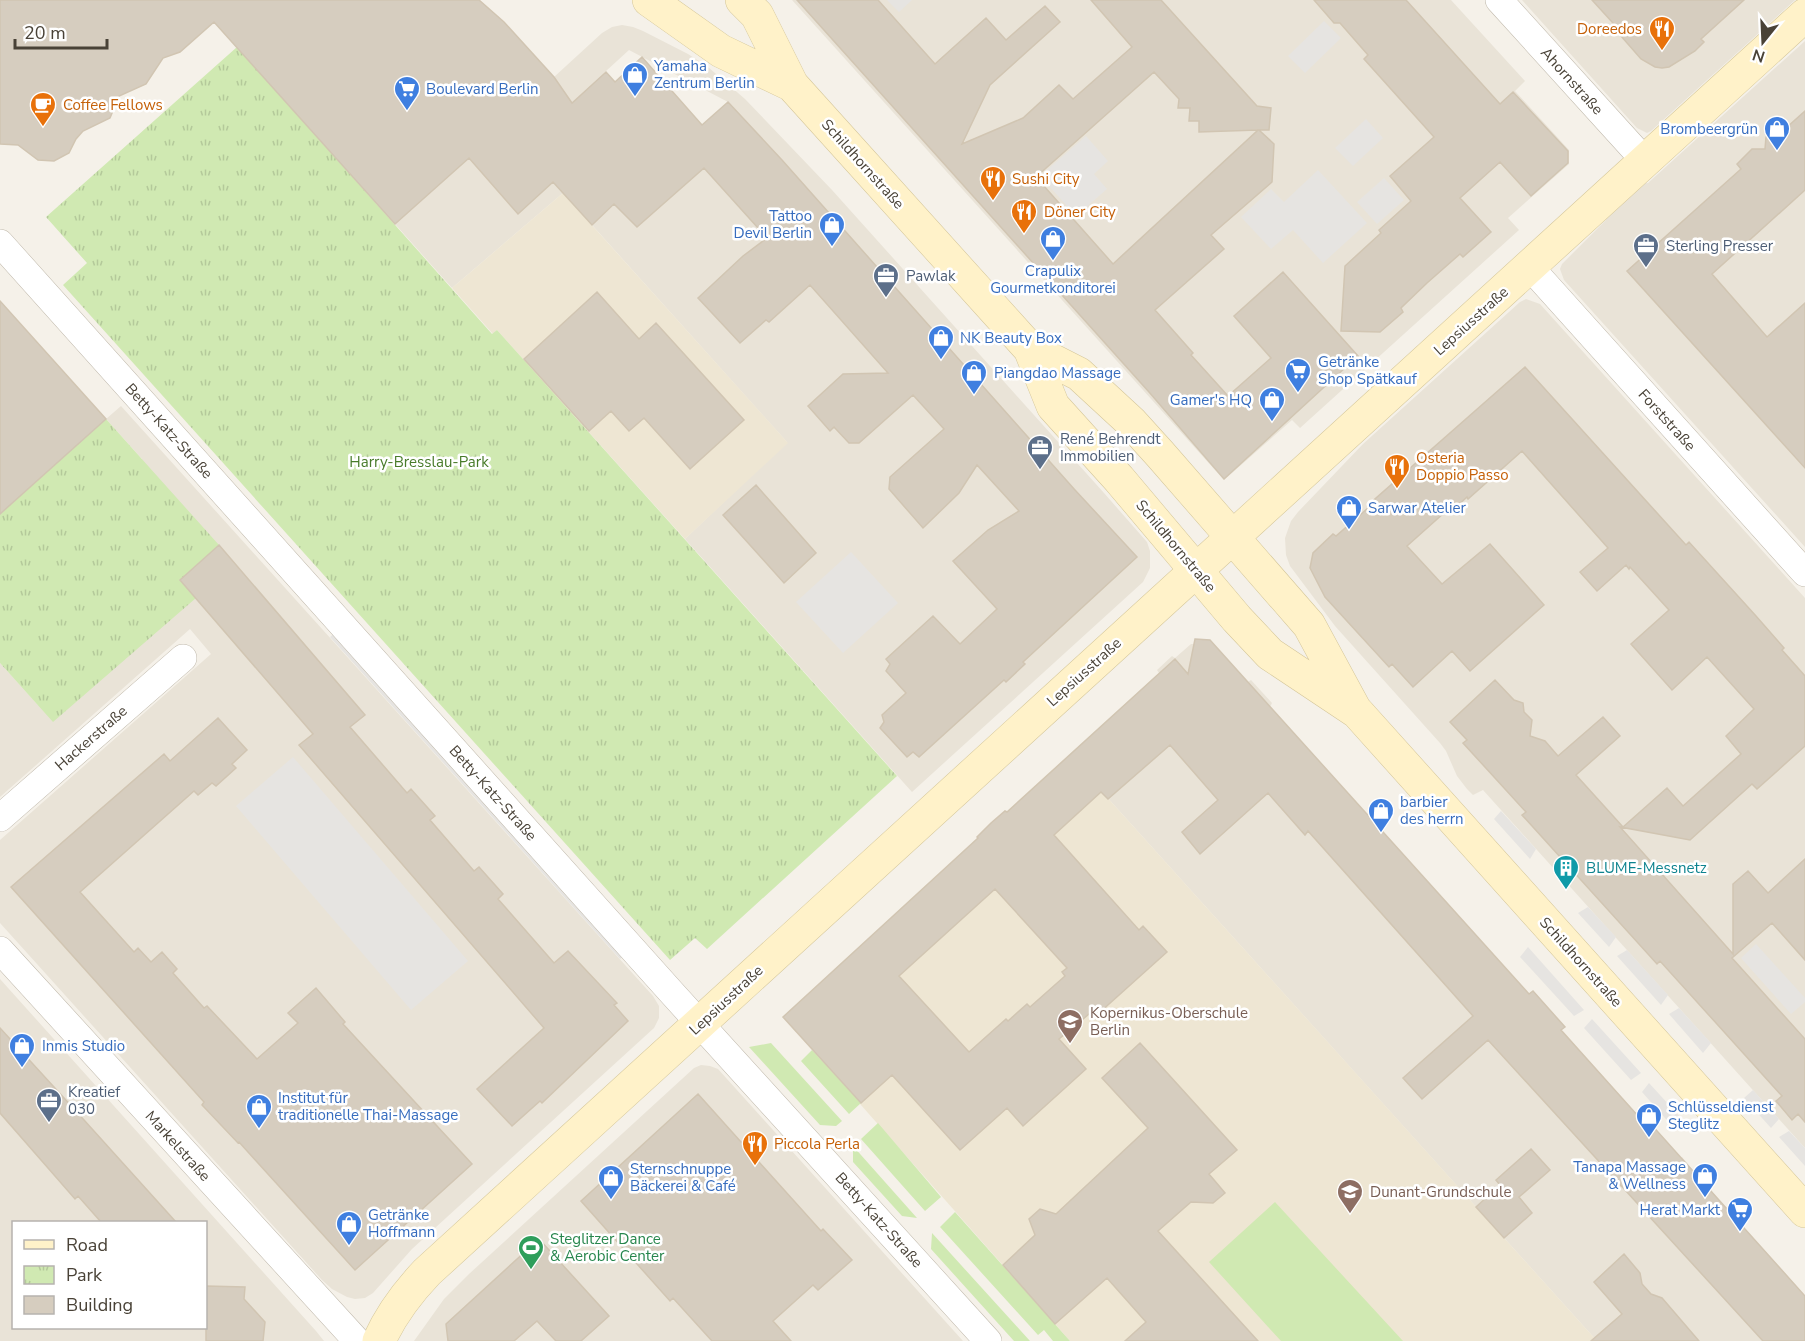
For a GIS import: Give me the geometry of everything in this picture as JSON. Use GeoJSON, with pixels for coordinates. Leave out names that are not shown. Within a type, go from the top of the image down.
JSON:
{"type":"FeatureCollection","features":[{"type":"Feature","properties":{"kind":"main road","name":"Schildhornstraße"},"geometry":{"type":"LineString","coordinates":[[649,0],[721,51],[792,85]]}},
{"type":"Feature","properties":{"kind":"main road","name":"Schildhornstraße"},"geometry":{"type":"LineString","coordinates":[[742,0],[757,15],[792,85],[1030,349],[1053,406],[1270,654],[1357,712]]}},
{"type":"Feature","properties":{"kind":"main road","name":"Lepsiusstraße"},"geometry":{"type":"LineString","coordinates":[[379,1341],[392,1315],[427,1272],[1805,15]]}},
{"type":"Feature","properties":{"kind":"main road","name":"Schildhornstraße"},"geometry":{"type":"LineString","coordinates":[[1030,349],[1079,374],[1131,422],[1310,625],[1357,712],[1805,1211]]}},
{"type":"Feature","properties":{"kind":"street","name":"Ahornstraße"},"geometry":{"type":"LineString","coordinates":[[1499,0],[1645,161]]}},
{"type":"Feature","properties":{"kind":"street","name":"Betty-Katz-Straße"},"geometry":{"type":"LineString","coordinates":[[0,243],[700,1024],[988,1341]]}},
{"type":"Feature","properties":{"kind":"street","name":"Forststraße"},"geometry":{"type":"LineString","coordinates":[[1530,267],[1805,573]]}},
{"type":"Feature","properties":{"kind":"street","name":"Hackerstraße"},"geometry":{"type":"LineString","coordinates":[[0,818],[183,658]]}},
{"type":"Feature","properties":{"kind":"street","name":"Markelstraße"},"geometry":{"type":"LineString","coordinates":[[0,950],[357,1341]]}},
{"type":"Feature","properties":{"kind":"shaded area"},"geometry":{"type":"Polygon","coordinates":[[[792,0],[1451,0],[1525,81],[1515,91],[1569,150],[1569,164],[1508,218],[1519,230],[1300,428],[1292,420],[1224,480],[792,0]]]}},
{"type":"Feature","properties":{"kind":"shaded area"},"geometry":{"type":"Polygon","coordinates":[[[887,0],[912,0],[899,12],[887,0]]]}},
{"type":"Feature","properties":{"kind":"shaded area"},"geometry":{"type":"Polygon","coordinates":[[[1522,0],[1795,0],[1647,133],[1637,128],[1522,0]]]}},
{"type":"Feature","properties":{"kind":"shaded area"},"geometry":{"type":"Polygon","coordinates":[[[1324,21],[1341,38],[1305,73],[1288,56],[1324,21]]]}},
{"type":"Feature","properties":{"kind":"shaded area"},"geometry":{"type":"Polygon","coordinates":[[[622,25],[643,31],[688,54],[708,67],[745,99],[832,190],[1147,542],[1150,551],[1150,568],[1143,582],[912,792],[685,539],[787,442],[592,225],[728,102],[629,50],[523,147],[563,193],[452,288],[395,224],[556,80],[554,77],[602,33],[612,27],[622,25]]]}},
{"type":"Feature","properties":{"kind":"shaded area"},"geometry":{"type":"Polygon","coordinates":[[[1805,41],[1805,547],[1564,280],[1560,269],[1562,264],[1606,220],[1607,215],[1639,184],[1648,183],[1805,41]]]}},
{"type":"Feature","properties":{"kind":"shaded area"},"geometry":{"type":"Polygon","coordinates":[[[1366,119],[1383,138],[1353,166],[1335,148],[1366,119]]]}},
{"type":"Feature","properties":{"kind":"shaded area"},"geometry":{"type":"Polygon","coordinates":[[[1086,136],[1108,161],[1094,174],[1107,189],[1076,216],[1040,176],[1086,136]]]}},
{"type":"Feature","properties":{"kind":"shaded area"},"geometry":{"type":"Polygon","coordinates":[[[1318,170],[1367,223],[1323,263],[1293,230],[1271,249],[1241,217],[1271,189],[1284,202],[1318,170]]]}},
{"type":"Feature","properties":{"kind":"shaded area"},"geometry":{"type":"Polygon","coordinates":[[[1384,178],[1404,200],[1377,224],[1357,202],[1384,178]]]}},
{"type":"Feature","properties":{"kind":"shaded area"},"geometry":{"type":"Polygon","coordinates":[[[563,193],[788,443],[685,539],[497,330],[493,334],[452,288],[563,193]]]}},
{"type":"Feature","properties":{"kind":"shaded area"},"geometry":{"type":"Polygon","coordinates":[[[1526,299],[1540,304],[1805,598],[1805,1148],[1483,790],[1473,795],[1467,789],[1457,776],[1440,743],[1335,626],[1290,566],[1286,555],[1285,538],[1291,521],[1298,512],[1363,444],[1526,299]]]}},
{"type":"Feature","properties":{"kind":"shaded area"},"geometry":{"type":"Polygon","coordinates":[[[121,406],[653,996],[659,1006],[659,1018],[654,1028],[412,1249],[373,1293],[365,1298],[347,1297],[332,1289],[322,1280],[0,923],[0,840],[211,654],[190,629],[0,797],[0,663],[38,705],[142,459],[106,419],[121,406]]]}},
{"type":"Feature","properties":{"kind":"shaded area"},"geometry":{"type":"Polygon","coordinates":[[[851,552],[898,603],[843,653],[796,602],[851,552]]]}},
{"type":"Feature","properties":{"kind":"shaded area"},"geometry":{"type":"Polygon","coordinates":[[[338,630],[628,952],[620,959],[330,637],[338,630]]]}},
{"type":"Feature","properties":{"kind":"shaded area"},"geometry":{"type":"Polygon","coordinates":[[[1191,644],[1248,682],[1251,680],[1272,703],[1270,707],[1528,994],[1533,991],[1565,1027],[1561,1030],[1638,1115],[1642,1113],[1653,1124],[1649,1128],[1679,1160],[1682,1157],[1692,1169],[1689,1172],[1707,1192],[1710,1189],[1715,1195],[1712,1198],[1731,1214],[1733,1212],[1743,1223],[1741,1225],[1759,1245],[1757,1248],[1777,1265],[1805,1296],[1805,1341],[1597,1341],[1069,755],[1159,673],[1157,670],[1172,656],[1175,658],[1191,644]]]}},
{"type":"Feature","properties":{"kind":"shaded area","name":"Kopernikus-Oberschule Berlin"},"geometry":{"type":"Polygon","coordinates":[[[1069,755],[1597,1341],[1070,1341],[783,1017],[978,838],[991,823],[1005,811],[1007,812],[1069,755]]]}},
{"type":"Feature","properties":{"kind":"shaded area"},"geometry":{"type":"Polygon","coordinates":[[[293,757],[468,961],[411,1010],[236,806],[293,757]]]}},
{"type":"Feature","properties":{"kind":"shaded area"},"geometry":{"type":"Polygon","coordinates":[[[1501,811],[1536,849],[1530,859],[1494,819],[1501,811]]]}},
{"type":"Feature","properties":{"kind":"shaded area"},"geometry":{"type":"Polygon","coordinates":[[[1588,907],[1616,937],[1609,947],[1578,913],[1588,907]]]}},
{"type":"Feature","properties":{"kind":"shaded area"},"geometry":{"type":"Polygon","coordinates":[[[1756,944],[1805,998],[1805,1002],[1791,1014],[1741,958],[1756,944]]]}},
{"type":"Feature","properties":{"kind":"shaded area"},"geometry":{"type":"Polygon","coordinates":[[[1528,947],[1584,1010],[1574,1016],[1520,957],[1528,947]]]}},
{"type":"Feature","properties":{"kind":"shaded area"},"geometry":{"type":"Polygon","coordinates":[[[1627,950],[1668,995],[1661,1005],[1617,956],[1627,950]]]}},
{"type":"Feature","properties":{"kind":"shaded area"},"geometry":{"type":"Polygon","coordinates":[[[0,979],[316,1331],[324,1341],[0,1341],[0,979]]]}},
{"type":"Feature","properties":{"kind":"shaded area"},"geometry":{"type":"Polygon","coordinates":[[[1679,1008],[1711,1043],[1703,1053],[1669,1014],[1679,1008]]]}},
{"type":"Feature","properties":{"kind":"shaded area"},"geometry":{"type":"Polygon","coordinates":[[[1592,1019],[1641,1073],[1631,1080],[1584,1028],[1592,1019]]]}},
{"type":"Feature","properties":{"kind":"shaded area"},"geometry":{"type":"Polygon","coordinates":[[[701,1065],[718,1069],[963,1341],[414,1341],[444,1299],[469,1274],[694,1068],[701,1065]]]}},
{"type":"Feature","properties":{"kind":"shaded area"},"geometry":{"type":"Polygon","coordinates":[[[1649,1083],[1681,1118],[1672,1126],[1642,1092],[1649,1083]]]}},
{"type":"Feature","properties":{"kind":"shaded area"},"geometry":{"type":"Polygon","coordinates":[[[1753,1090],[1779,1119],[1771,1128],[1744,1098],[1753,1090]]]}},
{"type":"Feature","properties":{"kind":"shaded area"},"geometry":{"type":"Polygon","coordinates":[[[1789,1131],[1805,1148],[1805,1166],[1779,1137],[1789,1131]]]}},
{"type":"Feature","properties":{"kind":"green space","name":"Harry-Bresslau-Park"},"geometry":{"type":"Polygon","coordinates":[[[237,47],[492,334],[497,330],[897,776],[707,949],[695,938],[670,960],[63,285],[87,263],[46,217],[237,47]]]}},
{"type":"Feature","properties":{"kind":"green space"},"geometry":{"type":"Polygon","coordinates":[[[106,419],[219,545],[180,580],[196,598],[53,722],[0,663],[0,514],[106,419]]]}},
{"type":"Feature","properties":{"kind":"green space"},"geometry":{"type":"Polygon","coordinates":[[[771,1043],[842,1121],[836,1126],[820,1125],[749,1047],[771,1043]]]}},
{"type":"Feature","properties":{"kind":"green space"},"geometry":{"type":"Polygon","coordinates":[[[812,1050],[861,1103],[849,1114],[801,1061],[812,1050]]]}},
{"type":"Feature","properties":{"kind":"green space"},"geometry":{"type":"Polygon","coordinates":[[[878,1123],[941,1197],[925,1211],[861,1139],[878,1123]]]}},
{"type":"Feature","properties":{"kind":"green space"},"geometry":{"type":"Polygon","coordinates":[[[853,1146],[917,1218],[902,1216],[853,1162],[853,1146]]]}},
{"type":"Feature","properties":{"kind":"green space"},"geometry":{"type":"Polygon","coordinates":[[[1275,1202],[1403,1341],[1281,1341],[1209,1262],[1275,1202]]]}},
{"type":"Feature","properties":{"kind":"green space"},"geometry":{"type":"Polygon","coordinates":[[[955,1212],[1070,1341],[1053,1341],[1044,1330],[1038,1335],[940,1227],[955,1212]]]}},
{"type":"Feature","properties":{"kind":"green space"},"geometry":{"type":"Polygon","coordinates":[[[932,1233],[1030,1341],[1014,1341],[931,1249],[932,1233]]]}},
{"type":"Feature","properties":{"kind":"building"},"geometry":{"type":"Polygon","coordinates":[[[0,0],[479,0],[504,22],[554,77],[572,103],[606,72],[615,82],[642,57],[702,125],[728,102],[1137,557],[1023,662],[1025,664],[1006,682],[1004,680],[919,757],[913,752],[907,757],[880,728],[884,722],[882,715],[906,693],[886,671],[890,664],[886,659],[933,616],[960,644],[997,609],[953,561],[988,530],[1019,511],[977,465],[959,493],[923,528],[889,489],[890,477],[944,429],[913,395],[859,443],[849,443],[834,427],[830,431],[808,406],[843,374],[888,373],[810,285],[769,322],[766,320],[740,343],[698,298],[743,256],[767,238],[704,168],[637,227],[614,204],[592,225],[553,182],[518,214],[469,158],[395,224],[214,22],[180,52],[163,58],[146,84],[119,96],[110,118],[83,131],[69,153],[54,161],[38,160],[18,145],[0,144],[0,0]]]}},
{"type":"Feature","properties":{"kind":"building"},"geometry":{"type":"Polygon","coordinates":[[[797,0],[878,0],[935,64],[986,18],[1006,40],[1045,6],[1060,22],[990,85],[962,144],[1023,118],[1059,85],[1073,99],[1132,47],[1091,0],[1161,0],[1257,106],[1271,108],[1269,130],[1259,130],[1274,144],[1272,182],[1211,235],[1224,249],[1155,310],[1228,396],[1271,358],[1234,316],[1283,272],[1358,356],[1224,479],[1149,392],[797,0]],[[1154,72],[1036,177],[1113,264],[1258,130],[1199,132],[1199,121],[1189,121],[1190,108],[1178,108],[1179,99],[1154,72]]]}},
{"type":"Feature","properties":{"kind":"building"},"geometry":{"type":"Polygon","coordinates":[[[1314,0],[1406,0],[1500,104],[1513,92],[1568,151],[1568,163],[1531,196],[1500,162],[1460,198],[1491,232],[1463,257],[1460,254],[1427,283],[1401,308],[1403,312],[1380,332],[1341,331],[1345,266],[1411,201],[1390,176],[1434,137],[1364,59],[1368,55],[1340,23],[1334,23],[1314,0]]]}},
{"type":"Feature","properties":{"kind":"building"},"geometry":{"type":"Polygon","coordinates":[[[1592,0],[1744,0],[1701,39],[1704,42],[1695,51],[1669,67],[1662,68],[1655,67],[1641,59],[1621,36],[1623,34],[1592,0]]]}},
{"type":"Feature","properties":{"kind":"building"},"geometry":{"type":"Polygon","coordinates":[[[1805,111],[1805,190],[1712,274],[1767,337],[1805,303],[1805,468],[1627,271],[1741,169],[1737,164],[1752,149],[1765,149],[1766,137],[1781,123],[1786,128],[1805,111]]]}},
{"type":"Feature","properties":{"kind":"building"},"geometry":{"type":"Polygon","coordinates":[[[597,292],[639,339],[656,323],[744,420],[690,469],[644,418],[629,431],[611,411],[589,431],[524,359],[597,292]]]}},
{"type":"Feature","properties":{"kind":"building"},"geometry":{"type":"Polygon","coordinates":[[[0,301],[106,419],[0,514],[0,301]]]}},
{"type":"Feature","properties":{"kind":"building"},"geometry":{"type":"Polygon","coordinates":[[[1525,367],[1686,545],[1689,542],[1784,648],[1782,650],[1805,676],[1805,746],[1757,789],[1752,784],[1690,840],[1620,827],[1733,954],[1733,884],[1748,871],[1768,893],[1805,859],[1805,960],[1772,923],[1732,958],[1805,1039],[1805,1122],[1798,1114],[1792,1120],[1776,1101],[1782,1096],[1660,961],[1657,964],[1522,815],[1526,812],[1463,743],[1467,740],[1450,722],[1495,680],[1514,700],[1523,703],[1524,712],[1532,720],[1530,736],[1545,741],[1558,756],[1603,717],[1620,736],[1576,775],[1623,827],[1667,788],[1683,806],[1741,754],[1726,736],[1754,709],[1707,657],[1672,690],[1631,644],[1669,610],[1626,565],[1597,591],[1580,572],[1608,548],[1522,451],[1468,499],[1467,497],[1456,507],[1454,504],[1407,546],[1442,584],[1490,544],[1544,605],[1470,671],[1452,651],[1413,687],[1392,664],[1389,667],[1325,597],[1310,568],[1313,553],[1333,534],[1336,536],[1525,367]]]}},
{"type":"Feature","properties":{"kind":"building"},"geometry":{"type":"Polygon","coordinates":[[[756,485],[816,553],[784,583],[723,515],[756,485]]]}},
{"type":"Feature","properties":{"kind":"building"},"geometry":{"type":"Polygon","coordinates":[[[219,545],[365,715],[350,727],[407,793],[411,789],[435,816],[430,820],[474,871],[479,867],[503,894],[498,899],[554,963],[568,951],[617,1003],[614,1005],[628,1021],[542,1103],[540,1101],[512,1126],[477,1089],[544,1028],[299,745],[313,734],[180,580],[219,545]]]}},
{"type":"Feature","properties":{"kind":"building"},"geometry":{"type":"Polygon","coordinates":[[[1195,639],[1210,640],[1529,994],[1533,991],[1565,1027],[1561,1030],[1638,1116],[1641,1113],[1805,1296],[1805,1341],[1763,1341],[1488,1040],[1422,1099],[1403,1078],[1473,1016],[1308,831],[1305,835],[1268,793],[1200,854],[1182,832],[1218,800],[1170,745],[1108,799],[1101,792],[1054,835],[1139,930],[1143,926],[1167,952],[1099,1013],[1095,1009],[1059,1039],[1086,1069],[1023,1126],[1007,1108],[960,1150],[892,1075],[861,1103],[783,1017],[978,838],[991,823],[1005,811],[1007,812],[1175,659],[1188,674],[1195,639]],[[995,889],[899,976],[969,1052],[1006,1019],[1008,1021],[1027,1004],[1030,1007],[1065,976],[1062,972],[1067,968],[995,889]]]}},
{"type":"Feature","properties":{"kind":"building"},"geometry":{"type":"Polygon","coordinates":[[[218,718],[247,750],[232,764],[236,768],[216,786],[212,783],[198,795],[194,791],[80,892],[134,952],[138,948],[151,962],[162,952],[177,969],[173,973],[204,1008],[207,1006],[257,1059],[298,1023],[288,1013],[316,988],[345,1022],[343,1024],[472,1164],[355,1270],[239,1142],[202,1105],[204,1102],[11,887],[164,754],[170,761],[218,718]]]}},
{"type":"Feature","properties":{"kind":"building"},"geometry":{"type":"Polygon","coordinates":[[[0,1028],[175,1221],[100,1221],[78,1196],[75,1199],[0,1113],[0,1028]]]}},
{"type":"Feature","properties":{"kind":"building"},"geometry":{"type":"Polygon","coordinates":[[[1140,1043],[1237,1150],[1209,1174],[1225,1193],[1213,1203],[1191,1202],[1158,1231],[1258,1341],[1125,1341],[1146,1322],[1107,1278],[1055,1324],[1003,1265],[1035,1235],[1029,1219],[1040,1209],[1056,1214],[1148,1128],[1102,1078],[1140,1043]]]}},
{"type":"Feature","properties":{"kind":"building"},"geometry":{"type":"Polygon","coordinates":[[[698,1094],[821,1231],[823,1229],[852,1260],[818,1290],[813,1285],[773,1321],[791,1341],[712,1341],[673,1298],[670,1301],[581,1201],[698,1094]]]}},
{"type":"Feature","properties":{"kind":"building"},"geometry":{"type":"Polygon","coordinates":[[[1531,1149],[1550,1170],[1519,1197],[1532,1213],[1504,1238],[1476,1207],[1500,1185],[1496,1180],[1531,1149]]]}},
{"type":"Feature","properties":{"kind":"building"},"geometry":{"type":"Polygon","coordinates":[[[539,1239],[609,1316],[581,1341],[556,1341],[537,1321],[514,1341],[448,1341],[446,1324],[539,1239]]]}},
{"type":"Feature","properties":{"kind":"building"},"geometry":{"type":"Polygon","coordinates":[[[1624,1254],[1640,1273],[1642,1284],[1651,1294],[1662,1298],[1699,1341],[1591,1341],[1622,1314],[1594,1282],[1624,1254]]]}},
{"type":"Feature","properties":{"kind":"building"},"geometry":{"type":"Polygon","coordinates":[[[207,1286],[245,1287],[244,1299],[265,1322],[263,1341],[206,1341],[207,1286]]]}},
{"type":"Feature","properties":{"kind":"place","name":"Doreedos"},"geometry":{"type":"Point","coordinates":[1662,52]}},
{"type":"Feature","properties":{"kind":"place","name":"Yamaha Zentrum Berlin"},"geometry":{"type":"Point","coordinates":[635,98]}},
{"type":"Feature","properties":{"kind":"place","name":"Boulevard Berlin"},"geometry":{"type":"Point","coordinates":[407,112]}},
{"type":"Feature","properties":{"kind":"place","name":"Coffee Fellows"},"geometry":{"type":"Point","coordinates":[43,128]}},
{"type":"Feature","properties":{"kind":"place","name":"Brombeergrün"},"geometry":{"type":"Point","coordinates":[1777,152]}},
{"type":"Feature","properties":{"kind":"place","name":"Sushi City"},"geometry":{"type":"Point","coordinates":[993,202]}},
{"type":"Feature","properties":{"kind":"place","name":"Döner City"},"geometry":{"type":"Point","coordinates":[1024,235]}},
{"type":"Feature","properties":{"kind":"place","name":"Tattoo Devil Berlin"},"geometry":{"type":"Point","coordinates":[832,248]}},
{"type":"Feature","properties":{"kind":"place","name":"Crapulix Gourmetkonditorei"},"geometry":{"type":"Point","coordinates":[1053,262]}},
{"type":"Feature","properties":{"kind":"place","name":"Sterling Presser"},"geometry":{"type":"Point","coordinates":[1646,269]}},
{"type":"Feature","properties":{"kind":"place","name":"Pawlak"},"geometry":{"type":"Point","coordinates":[886,299]}},
{"type":"Feature","properties":{"kind":"place","name":"NK Beauty Box"},"geometry":{"type":"Point","coordinates":[941,361]}},
{"type":"Feature","properties":{"kind":"place","name":"Getränke Shop Spätkauf"},"geometry":{"type":"Point","coordinates":[1298,394]}},
{"type":"Feature","properties":{"kind":"place","name":"Piangdao Massage"},"geometry":{"type":"Point","coordinates":[974,396]}},
{"type":"Feature","properties":{"kind":"place","name":"Gamer's HQ"},"geometry":{"type":"Point","coordinates":[1272,423]}},
{"type":"Feature","properties":{"kind":"place","name":"René Behrendt Immobilien"},"geometry":{"type":"Point","coordinates":[1040,471]}},
{"type":"Feature","properties":{"kind":"place","name":"Osteria Doppio Passo"},"geometry":{"type":"Point","coordinates":[1397,490]}},
{"type":"Feature","properties":{"kind":"place","name":"Sarwar Atelier"},"geometry":{"type":"Point","coordinates":[1349,531]}},
{"type":"Feature","properties":{"kind":"place","name":"barbier des herrn"},"geometry":{"type":"Point","coordinates":[1381,834]}},
{"type":"Feature","properties":{"kind":"place","name":"BLUME-Messnetz"},"geometry":{"type":"Point","coordinates":[1566,891]}},
{"type":"Feature","properties":{"kind":"place","name":"Kopernikus-Oberschule Berlin"},"geometry":{"type":"Point","coordinates":[1070,1045]}},
{"type":"Feature","properties":{"kind":"place","name":"Inmis Studio"},"geometry":{"type":"Point","coordinates":[22,1069]}},
{"type":"Feature","properties":{"kind":"place","name":"Kreatief 030"},"geometry":{"type":"Point","coordinates":[49,1124]}},
{"type":"Feature","properties":{"kind":"place","name":"Institut für traditionelle Thai-Massage"},"geometry":{"type":"Point","coordinates":[259,1130]}},
{"type":"Feature","properties":{"kind":"place","name":"Schlüsseldienst Steglitz"},"geometry":{"type":"Point","coordinates":[1649,1139]}},
{"type":"Feature","properties":{"kind":"place","name":"Piccola Perla"},"geometry":{"type":"Point","coordinates":[755,1167]}},
{"type":"Feature","properties":{"kind":"place","name":"Tanapa Massage & Wellness"},"geometry":{"type":"Point","coordinates":[1705,1199]}},
{"type":"Feature","properties":{"kind":"place","name":"Sternschnuppe Bäckerei & Café"},"geometry":{"type":"Point","coordinates":[611,1201]}},
{"type":"Feature","properties":{"kind":"place","name":"Dunant-Grundschule"},"geometry":{"type":"Point","coordinates":[1350,1215]}},
{"type":"Feature","properties":{"kind":"place","name":"Herat Markt"},"geometry":{"type":"Point","coordinates":[1740,1233]}},
{"type":"Feature","properties":{"kind":"place","name":"Getränke Hoffmann"},"geometry":{"type":"Point","coordinates":[349,1247]}},
{"type":"Feature","properties":{"kind":"place","name":"Steglitzer Dance & Aerobic Center"},"geometry":{"type":"Point","coordinates":[531,1271]}}]}
